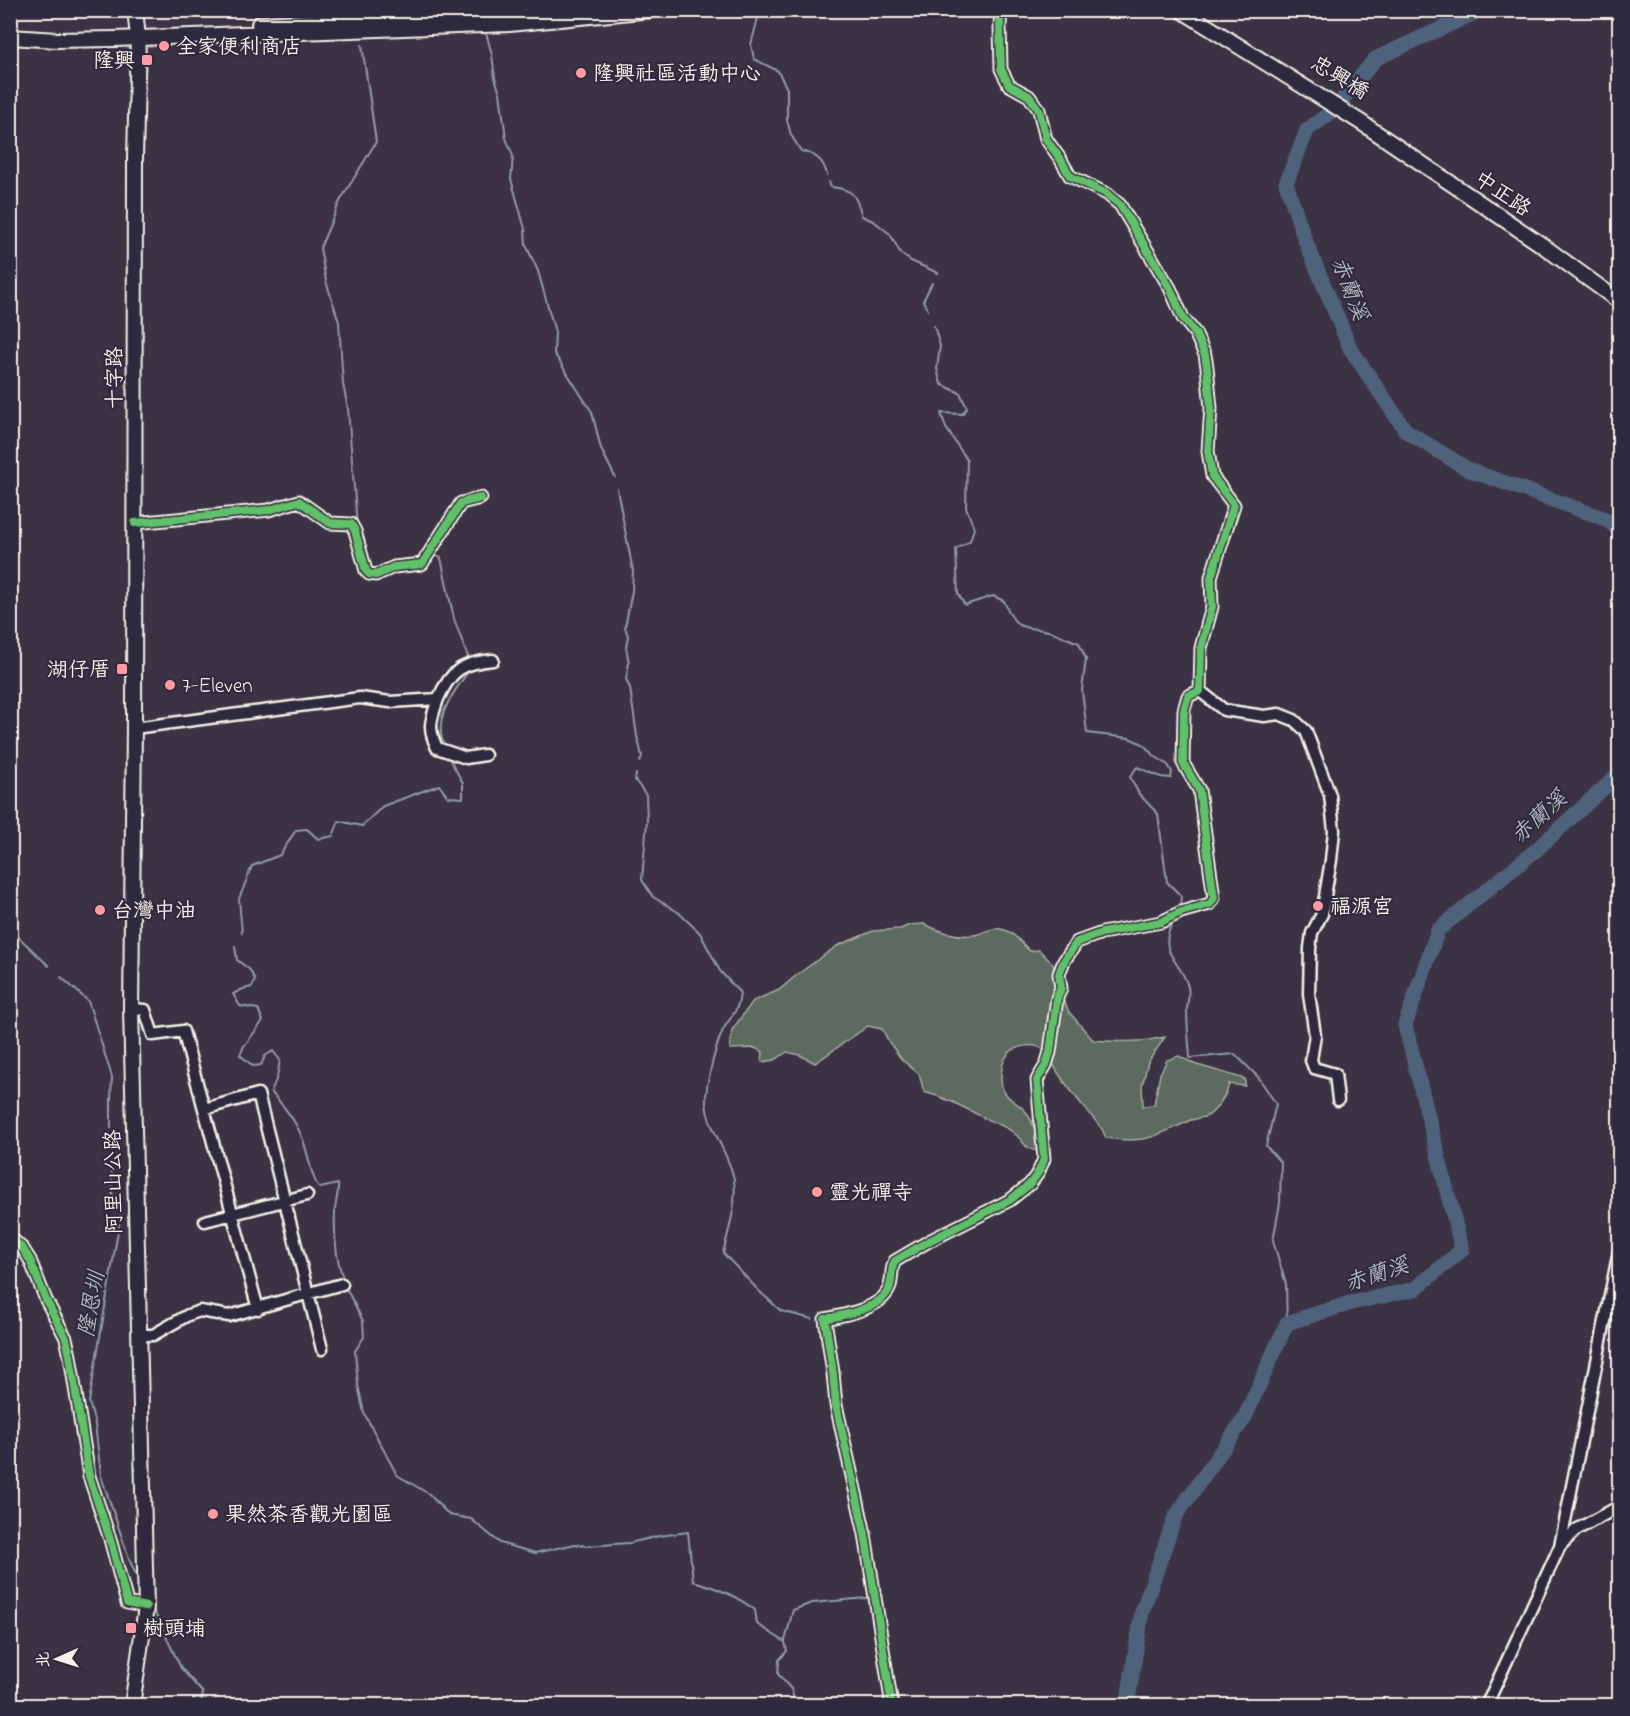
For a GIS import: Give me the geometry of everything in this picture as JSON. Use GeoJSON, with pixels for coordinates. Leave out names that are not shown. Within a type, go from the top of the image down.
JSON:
{"type":"FeatureCollection","features":[{"type":"Feature","properties":{"kind":"main road","name":"十字路"},"geometry":{"type":"LineString","coordinates":[[134,728],[135,201],[138,33],[135,10]]}},
{"type":"Feature","properties":{"kind":"main road","name":"十字路"},"geometry":{"type":"LineString","coordinates":[[138,33],[143,10]]}},
{"type":"Feature","properties":{"kind":"main road"},"geometry":{"type":"LineString","coordinates":[[10,37],[57,40],[138,33],[542,10]]}},
{"type":"Feature","properties":{"kind":"main road"},"geometry":{"type":"LineString","coordinates":[[10,28],[138,33],[509,24],[651,10]]}},
{"type":"Feature","properties":{"kind":"main road"},"geometry":{"type":"LineString","coordinates":[[1181,10],[1292,76]]}},
{"type":"Feature","properties":{"kind":"main road"},"geometry":{"type":"LineString","coordinates":[[1196,10],[1292,76]]}},
{"type":"Feature","properties":{"kind":"main road","name":"忠興橋"},"geometry":{"type":"LineString","coordinates":[[1292,76],[1364,120]]}},
{"type":"Feature","properties":{"kind":"main road","name":"中正路"},"geometry":{"type":"LineString","coordinates":[[1364,120],[1462,181],[1620,293]]}},
{"type":"Feature","properties":{"kind":"main road","name":"中正路"},"geometry":{"type":"LineString","coordinates":[[1364,120],[1620,302]]}},
{"type":"Feature","properties":{"kind":"main road","name":"阿里山公路"},"geometry":{"type":"LineString","coordinates":[[132,1706],[146,1607],[131,1010],[134,728]]}},
{"type":"Feature","properties":{"kind":"street"},"geometry":{"type":"LineString","coordinates":[[1001,10],[999,26],[1001,69],[1009,85],[1029,96],[1039,110],[1046,139],[1070,176],[1107,194],[1120,205],[1170,288],[1183,318],[1196,333],[1205,355],[1211,408],[1208,451],[1212,476],[1234,506],[1211,577],[1212,607],[1201,648],[1200,691],[1224,710],[1264,716],[1279,714],[1294,720],[1306,731],[1330,795],[1334,831],[1322,914],[1312,933],[1309,994],[1316,1035],[1311,1060],[1314,1068],[1335,1074],[1338,1100]]}},
{"type":"Feature","properties":{"kind":"street"},"geometry":{"type":"LineString","coordinates":[[135,523],[269,510],[299,501],[330,523],[351,524],[366,571],[376,575],[394,567],[422,564],[461,503],[481,498]]}},
{"type":"Feature","properties":{"kind":"street"},"geometry":{"type":"LineString","coordinates":[[485,754],[465,758],[437,748],[430,734],[430,721],[447,680],[473,662],[493,660]]}},
{"type":"Feature","properties":{"kind":"street"},"geometry":{"type":"LineString","coordinates":[[892,1706],[865,1534],[836,1405],[825,1319],[853,1314],[884,1298],[890,1287],[891,1266],[895,1261],[928,1241],[1010,1200],[1030,1184],[1038,1173],[1044,1159],[1038,1080],[1046,1065],[1052,1042],[1060,988],[1059,974],[1064,961],[1077,942],[1102,933],[1161,921],[1181,912],[1210,904],[1214,898],[1199,790],[1183,763],[1184,710],[1188,696],[1200,691]]}},
{"type":"Feature","properties":{"kind":"street"},"geometry":{"type":"LineString","coordinates":[[134,728],[360,698],[390,702],[438,699]]}},
{"type":"Feature","properties":{"kind":"street"},"geometry":{"type":"LineString","coordinates":[[131,1010],[145,1010],[153,1035],[183,1032],[258,1309]]}},
{"type":"Feature","properties":{"kind":"street"},"geometry":{"type":"LineString","coordinates":[[204,1109],[258,1094],[322,1349]]}},
{"type":"Feature","properties":{"kind":"street"},"geometry":{"type":"LineString","coordinates":[[205,1221],[307,1194]]}},
{"type":"Feature","properties":{"kind":"street"},"geometry":{"type":"LineString","coordinates":[[10,1237],[23,1249],[30,1260],[46,1300],[66,1338],[86,1462],[93,1489],[111,1539],[127,1603],[146,1607]]}},
{"type":"Feature","properties":{"kind":"street"},"geometry":{"type":"LineString","coordinates":[[1486,1706],[1560,1546],[1620,1246]]}},
{"type":"Feature","properties":{"kind":"street"},"geometry":{"type":"LineString","coordinates":[[139,1335],[153,1335],[188,1315],[200,1311],[229,1316],[342,1284]]}},
{"type":"Feature","properties":{"kind":"street"},"geometry":{"type":"LineString","coordinates":[[1560,1546],[1576,1530],[1620,1506]]}},
{"type":"Feature","properties":{"kind":"green space"},"geometry":{"type":"Polygon","coordinates":[[[924,924],[941,931],[961,935],[974,935],[1001,929],[1013,935],[1030,951],[1039,950],[1053,964],[1060,1000],[1065,1003],[1069,1012],[1093,1040],[1129,1042],[1165,1037],[1148,1062],[1142,1086],[1143,1106],[1154,1105],[1160,1074],[1167,1060],[1179,1056],[1194,1064],[1245,1079],[1245,1086],[1229,1084],[1221,1101],[1205,1117],[1142,1139],[1106,1138],[1102,1129],[1069,1088],[1044,1051],[1030,1045],[1021,1047],[1010,1052],[1005,1059],[1001,1073],[1002,1087],[1007,1095],[1027,1113],[1042,1152],[1028,1147],[1005,1127],[948,1100],[924,1092],[919,1074],[902,1060],[882,1029],[868,1026],[815,1063],[800,1055],[787,1052],[775,1060],[762,1062],[763,1052],[755,1048],[730,1049],[732,1030],[753,1001],[779,990],[837,946],[873,931],[924,924]]]}},
{"type":"Feature","properties":{"kind":"waterway"},"geometry":{"type":"LineString","coordinates":[[760,10],[751,45],[754,59],[778,71],[787,89],[787,120],[791,135],[801,151],[815,156],[821,162],[827,175]]}},
{"type":"Feature","properties":{"kind":"waterway","name":"赤蘭溪"},"geometry":{"type":"LineString","coordinates":[[1481,10],[1375,59],[1334,110],[1307,130],[1286,183],[1305,240],[1350,348],[1406,431],[1469,470],[1606,519],[1620,531]]}},
{"type":"Feature","properties":{"kind":"waterway"},"geometry":{"type":"LineString","coordinates":[[483,30],[492,55],[506,138],[513,156],[511,179],[525,229],[526,245],[538,271],[555,332],[554,353],[592,412],[601,449],[615,477]]}},
{"type":"Feature","properties":{"kind":"waterway"},"geometry":{"type":"LineString","coordinates":[[357,526],[339,322],[326,281],[320,248],[340,201],[376,142],[362,45]]}},
{"type":"Feature","properties":{"kind":"waterway"},"geometry":{"type":"LineString","coordinates":[[829,182],[831,187],[844,189],[852,194],[862,216],[875,222],[890,234],[901,254],[938,273]]}},
{"type":"Feature","properties":{"kind":"waterway"},"geometry":{"type":"LineString","coordinates":[[928,310],[923,301],[932,283]]}},
{"type":"Feature","properties":{"kind":"waterway"},"geometry":{"type":"LineString","coordinates":[[934,326],[940,346],[937,369],[941,384],[960,393],[967,408],[962,414],[941,413],[946,428],[967,460],[966,507],[974,528],[970,541],[956,549],[958,594],[965,605],[993,596],[1004,601],[1013,619],[1023,627],[1052,632],[1079,643],[1086,659],[1082,690],[1087,733],[1129,738],[1143,744],[1153,755],[1168,765],[1172,772],[1171,778],[1161,777],[1137,767],[1130,777],[1139,794],[1158,814],[1167,882],[1181,896],[1180,906]]}},
{"type":"Feature","properties":{"kind":"waterway"},"geometry":{"type":"LineString","coordinates":[[617,489],[633,571],[632,591],[625,627],[628,636],[626,647],[629,663],[626,679],[630,688],[642,756],[640,762]]}},
{"type":"Feature","properties":{"kind":"waterway"},"geometry":{"type":"LineString","coordinates":[[434,555],[441,558],[454,619],[468,657]]}},
{"type":"Feature","properties":{"kind":"waterway"},"geometry":{"type":"LineString","coordinates":[[444,745],[441,735],[443,714],[452,695],[470,669]]}},
{"type":"Feature","properties":{"kind":"waterway"},"geometry":{"type":"LineString","coordinates":[[242,933],[239,899],[252,866],[280,855],[296,830],[307,829],[318,839],[333,836],[339,821],[362,826],[383,806],[439,785],[448,797],[463,798],[463,783],[449,758]]}},
{"type":"Feature","properties":{"kind":"waterway","name":"赤蘭溪"},"geometry":{"type":"LineString","coordinates":[[1127,1706],[1142,1612],[1175,1517],[1244,1419],[1287,1323],[1351,1303],[1415,1289],[1462,1250],[1405,1025],[1438,930],[1535,851],[1620,773]]}},
{"type":"Feature","properties":{"kind":"waterway"},"geometry":{"type":"LineString","coordinates":[[636,774],[635,780],[646,795],[647,821],[642,880],[653,897],[678,912],[700,933],[720,971],[740,993],[736,1010],[723,1030],[717,1045],[706,1095],[710,1122],[732,1171],[735,1189],[730,1226],[723,1253],[781,1311],[812,1319]]}},
{"type":"Feature","properties":{"kind":"waterway"},"geometry":{"type":"LineString","coordinates":[[1172,923],[1167,943],[1189,990],[1187,1017],[1190,1058],[1235,1054],[1259,1078],[1276,1104],[1266,1146],[1281,1163],[1280,1203],[1273,1241],[1286,1284],[1287,1323]]}},
{"type":"Feature","properties":{"kind":"waterway","name":"隆恩圳"},"geometry":{"type":"LineString","coordinates":[[10,929],[49,966]]}},
{"type":"Feature","properties":{"kind":"waterway"},"geometry":{"type":"LineString","coordinates":[[235,946],[237,960],[250,970],[255,980],[252,987],[233,994],[240,1006],[258,1009],[263,1021],[240,1055],[253,1066],[261,1065],[265,1056],[273,1051],[280,1060],[271,1092],[288,1112],[298,1129],[317,1184],[320,1188],[338,1184],[335,1237],[338,1262],[343,1278]]}},
{"type":"Feature","properties":{"kind":"waterway","name":"隆恩圳"},"geometry":{"type":"LineString","coordinates":[[61,977],[88,1001],[112,1077],[111,1128]]}},
{"type":"Feature","properties":{"kind":"waterway","name":"隆恩圳"},"geometry":{"type":"LineString","coordinates":[[112,1140],[112,1193],[121,1213],[89,1402],[95,1424],[101,1476],[136,1575]]}},
{"type":"Feature","properties":{"kind":"waterway"},"geometry":{"type":"LineString","coordinates":[[347,1290],[363,1321],[364,1337],[355,1351],[358,1385],[364,1413],[397,1475],[429,1494],[449,1515],[471,1519],[500,1543],[535,1553],[575,1544],[587,1546],[629,1543],[688,1532],[693,1581],[726,1592],[741,1600],[755,1610],[757,1624],[785,1642],[787,1651],[779,1660],[778,1674],[791,1689],[796,1706]]}},
{"type":"Feature","properties":{"kind":"waterway"},"geometry":{"type":"LineString","coordinates":[[785,1641],[793,1610],[812,1603],[867,1598]]}},
{"type":"Feature","properties":{"kind":"waterway","name":"隆恩圳"},"geometry":{"type":"LineString","coordinates":[[152,1607],[181,1668],[203,1693],[201,1706]]}},
{"type":"Feature","properties":{"kind":"cycle path"},"geometry":{"type":"LineString","coordinates":[[892,1706],[865,1534],[836,1405],[825,1319],[861,1310],[878,1302],[889,1289],[895,1261],[1010,1200],[1030,1184],[1038,1173],[1044,1159],[1037,1080],[1046,1065],[1050,1052],[1057,998],[1061,988],[1059,974],[1064,961],[1077,942],[1102,933],[1161,922],[1181,912],[1210,904],[1214,898],[1199,790],[1183,763],[1184,710],[1188,696],[1200,691],[1201,648],[1212,607],[1211,577],[1234,505],[1212,476],[1208,451],[1211,408],[1205,355],[1195,333],[1183,318],[1170,288],[1120,205],[1107,194],[1070,176],[1046,139],[1039,110],[1029,96],[1009,85],[1001,69],[1001,10]]}},
{"type":"Feature","properties":{"kind":"cycle path"},"geometry":{"type":"LineString","coordinates":[[135,523],[269,510],[299,501],[330,523],[351,524],[366,571],[376,575],[394,567],[422,564],[461,503],[481,498]]}},
{"type":"Feature","properties":{"kind":"cycle path"},"geometry":{"type":"LineString","coordinates":[[10,1237],[23,1249],[30,1260],[46,1300],[66,1338],[89,1476],[110,1539],[127,1603],[146,1607]]}},
{"type":"Feature","properties":{"kind":"place","name":"全家便利商店"},"geometry":{"type":"Point","coordinates":[164,46]}},
{"type":"Feature","properties":{"kind":"place","name":"隆興"},"geometry":{"type":"Point","coordinates":[147,60]}},
{"type":"Feature","properties":{"kind":"place","name":"隆興社區活動中心"},"geometry":{"type":"Point","coordinates":[581,73]}},
{"type":"Feature","properties":{"kind":"place","name":"湖仔厝"},"geometry":{"type":"Point","coordinates":[122,669]}},
{"type":"Feature","properties":{"kind":"place","name":"7-Eleven"},"geometry":{"type":"Point","coordinates":[170,685]}},
{"type":"Feature","properties":{"kind":"place","name":"福源宮"},"geometry":{"type":"Point","coordinates":[1318,906]}},
{"type":"Feature","properties":{"kind":"place","name":"台灣中油"},"geometry":{"type":"Point","coordinates":[100,910]}},
{"type":"Feature","properties":{"kind":"place","name":"靈光禪寺"},"geometry":{"type":"Point","coordinates":[817,1192]}},
{"type":"Feature","properties":{"kind":"place","name":"果然茶香觀光園區"},"geometry":{"type":"Point","coordinates":[213,1514]}},
{"type":"Feature","properties":{"kind":"place","name":"樹頭埔"},"geometry":{"type":"Point","coordinates":[131,1628]}}]}
